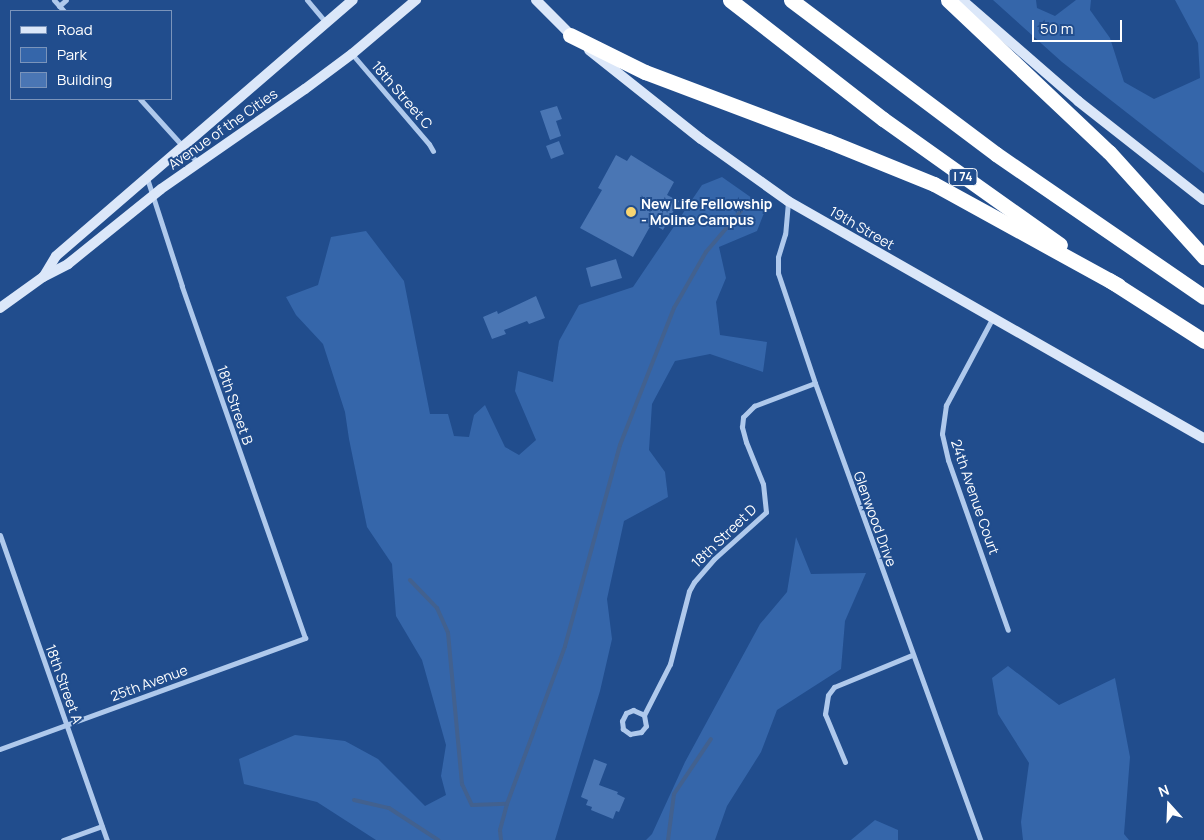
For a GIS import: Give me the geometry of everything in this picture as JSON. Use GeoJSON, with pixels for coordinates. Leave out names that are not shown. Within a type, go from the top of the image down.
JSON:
{"type":"FeatureCollection","features":[{"type":"Feature","properties":{"kind":"highway","name":"I 74"},"geometry":{"type":"LineString","coordinates":[[730,0],[883,119],[1118,285],[1204,341]]}},
{"type":"Feature","properties":{"kind":"highway"},"geometry":{"type":"LineString","coordinates":[[791,0],[996,154],[1204,297]]}},
{"type":"Feature","properties":{"kind":"highway"},"geometry":{"type":"LineString","coordinates":[[948,0],[1108,152],[1204,257]]}},
{"type":"Feature","properties":{"kind":"highway"},"geometry":{"type":"LineString","coordinates":[[570,35],[654,76],[828,141],[934,184],[1118,285]]}},
{"type":"Feature","properties":{"kind":"main road","name":"Avenue of the Cities"},"geometry":{"type":"LineString","coordinates":[[43,277],[56,256],[184,148],[353,0]]}},
{"type":"Feature","properties":{"kind":"main road","name":"Avenue of the Cities"},"geometry":{"type":"LineString","coordinates":[[0,308],[43,277],[68,264],[153,195],[352,54],[416,0]]}},
{"type":"Feature","properties":{"kind":"main road","name":"19th Street"},"geometry":{"type":"LineString","coordinates":[[536,0],[570,35],[701,139],[788,201],[992,319],[1204,438]]}},
{"type":"Feature","properties":{"kind":"main road"},"geometry":{"type":"LineString","coordinates":[[962,0],[1085,106],[1204,200]]}},
{"type":"Feature","properties":{"kind":"street"},"geometry":{"type":"LineString","coordinates":[[54,0],[63,10]]}},
{"type":"Feature","properties":{"kind":"street"},"geometry":{"type":"LineString","coordinates":[[60,6],[66,0]]}},
{"type":"Feature","properties":{"kind":"street"},"geometry":{"type":"LineString","coordinates":[[307,0],[327,23]]}},
{"type":"Feature","properties":{"kind":"street","name":"18th Street C"},"geometry":{"type":"LineString","coordinates":[[352,54],[429,144],[433,152]]}},
{"type":"Feature","properties":{"kind":"street"},"geometry":{"type":"LineString","coordinates":[[141,100],[198,163]]}},
{"type":"Feature","properties":{"kind":"street","name":"18th Street B"},"geometry":{"type":"LineString","coordinates":[[147,178],[182,286],[305,638]]}},
{"type":"Feature","properties":{"kind":"street","name":"Glenwood Drive"},"geometry":{"type":"LineString","coordinates":[[788,201],[785,234],[778,257],[778,272],[815,383],[980,840]]}},
{"type":"Feature","properties":{"kind":"street","name":"24th Avenue Court"},"geometry":{"type":"LineString","coordinates":[[992,319],[946,406],[942,434],[948,460],[1008,630]]}},
{"type":"Feature","properties":{"kind":"street","name":"18th Street D"},"geometry":{"type":"LineString","coordinates":[[644,715],[638,711],[626,713],[622,721],[623,729],[630,734],[641,732],[646,726],[644,715],[670,664],[692,586],[714,560],[766,512],[763,484],[746,442],[742,428],[743,417],[754,406],[815,383]]}},
{"type":"Feature","properties":{"kind":"street","name":"18th Street A"},"geometry":{"type":"LineString","coordinates":[[0,535],[107,840]]}},
{"type":"Feature","properties":{"kind":"street","name":"25th Avenue"},"geometry":{"type":"LineString","coordinates":[[0,749],[305,638]]}},
{"type":"Feature","properties":{"kind":"street"},"geometry":{"type":"LineString","coordinates":[[845,762],[825,714],[828,695],[834,687],[912,655]]}},
{"type":"Feature","properties":{"kind":"street"},"geometry":{"type":"LineString","coordinates":[[63,840],[102,826]]}},
{"type":"Feature","properties":{"kind":"green space"},"geometry":{"type":"Polygon","coordinates":[[[993,0],[1036,0],[1037,8],[1055,16],[1076,0],[1091,0],[1090,10],[1110,38],[1124,82],[1154,99],[1200,78],[1198,43],[1175,0],[1204,0],[1204,173],[1062,62],[993,0]]]}},
{"type":"Feature","properties":{"kind":"green space"},"geometry":{"type":"Polygon","coordinates":[[[722,177],[766,208],[757,231],[719,247],[726,278],[716,302],[720,335],[767,342],[763,372],[710,354],[675,361],[652,404],[649,450],[665,472],[668,497],[624,521],[607,599],[612,639],[600,691],[555,840],[376,840],[317,802],[244,784],[239,759],[295,735],[345,741],[378,759],[425,806],[446,795],[441,776],[446,745],[422,660],[396,616],[392,564],[367,527],[345,412],[323,344],[296,315],[286,297],[318,285],[331,237],[366,231],[404,281],[430,414],[448,414],[454,436],[469,437],[474,415],[485,405],[505,447],[519,455],[536,440],[515,391],[518,371],[553,382],[559,341],[579,305],[633,287],[702,185],[722,177]]]}},
{"type":"Feature","properties":{"kind":"green space"},"geometry":{"type":"Polygon","coordinates":[[[796,537],[811,574],[866,573],[845,621],[841,669],[777,710],[761,752],[727,806],[715,840],[646,840],[652,834],[685,762],[760,624],[787,592],[796,537]]]}},
{"type":"Feature","properties":{"kind":"green space"},"geometry":{"type":"Polygon","coordinates":[[[1008,666],[1059,705],[1115,678],[1130,757],[1124,834],[1129,840],[1023,840],[1021,822],[1029,763],[998,714],[992,678],[1008,666]]]}},
{"type":"Feature","properties":{"kind":"green space"},"geometry":{"type":"Polygon","coordinates":[[[875,820],[898,830],[898,840],[851,840],[875,820]]]}},
{"type":"Feature","properties":{"kind":"building"},"geometry":{"type":"Polygon","coordinates":[[[557,106],[562,119],[556,121],[561,136],[550,140],[540,111],[557,106]]]}},
{"type":"Feature","properties":{"kind":"building"},"geometry":{"type":"Polygon","coordinates":[[[559,141],[564,154],[551,159],[546,146],[559,141]]]}},
{"type":"Feature","properties":{"kind":"building","name":"New Life Fellowship - Moline Campus"},"geometry":{"type":"Polygon","coordinates":[[[616,155],[627,161],[631,155],[674,182],[667,195],[679,201],[663,230],[652,223],[633,257],[580,228],[602,190],[598,188],[616,155]]]}},
{"type":"Feature","properties":{"kind":"building"},"geometry":{"type":"Polygon","coordinates":[[[616,259],[622,278],[591,287],[586,268],[616,259]]]}},
{"type":"Feature","properties":{"kind":"building"},"geometry":{"type":"Polygon","coordinates":[[[536,296],[545,318],[529,324],[527,321],[504,330],[506,334],[492,339],[483,317],[497,311],[498,314],[536,296]]]}},
{"type":"Feature","properties":{"kind":"building"},"geometry":{"type":"Polygon","coordinates":[[[594,759],[607,764],[599,785],[618,792],[617,794],[625,798],[619,812],[616,811],[613,819],[591,810],[592,807],[586,805],[588,800],[581,797],[594,759]]]}},
{"type":"Feature","properties":{"kind":"waterway"},"geometry":{"type":"LineString","coordinates":[[501,840],[500,830],[507,804],[565,646],[620,445],[674,308],[706,252],[741,211]]}},
{"type":"Feature","properties":{"kind":"waterway"},"geometry":{"type":"LineString","coordinates":[[410,580],[437,608],[448,633],[462,784],[472,805],[507,804]]}},
{"type":"Feature","properties":{"kind":"waterway"},"geometry":{"type":"LineString","coordinates":[[668,840],[674,794],[711,739]]}},
{"type":"Feature","properties":{"kind":"waterway"},"geometry":{"type":"LineString","coordinates":[[354,800],[389,808],[438,840]]}},
{"type":"Feature","properties":{"kind":"place","name":"New Life Fellowship - Moline Campus"},"geometry":{"type":"Point","coordinates":[631,212]}}]}
